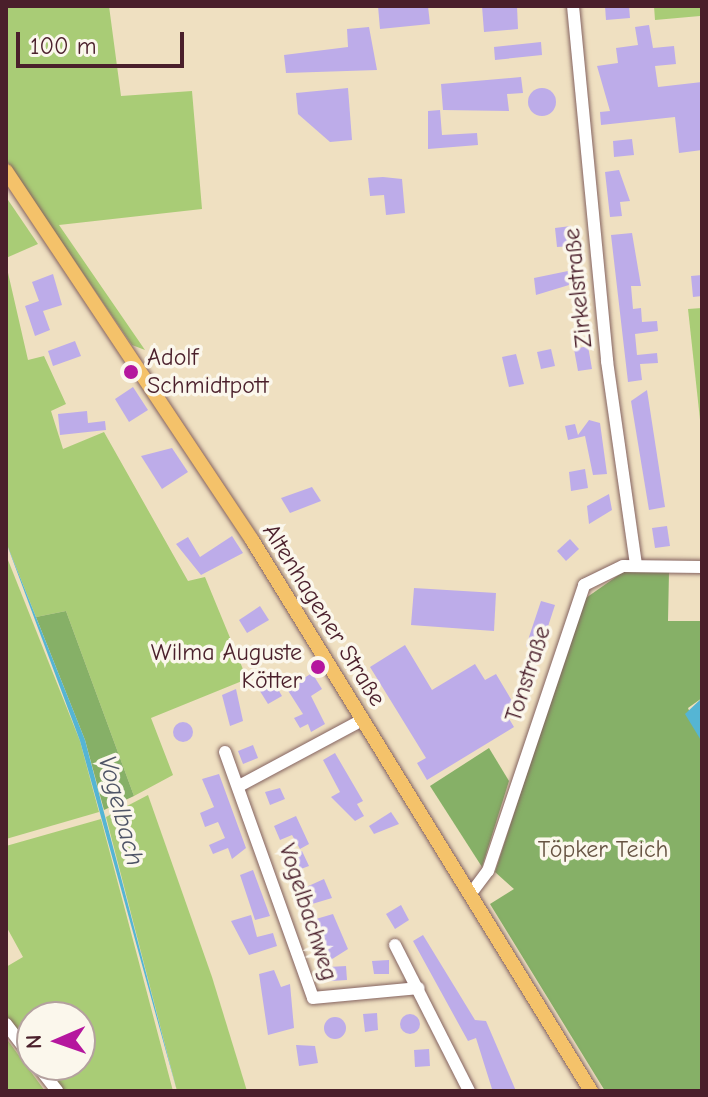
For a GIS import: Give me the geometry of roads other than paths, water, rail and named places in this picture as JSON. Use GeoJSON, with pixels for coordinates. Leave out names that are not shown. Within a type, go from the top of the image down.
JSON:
{"type":"FeatureCollection","features":[{"type":"Feature","properties":{"kind":"main road","name":"Altenhagener Straße"},"geometry":{"type":"LineString","coordinates":[[6,171],[132,355],[472,892],[591,1091]]}},
{"type":"Feature","properties":{"kind":"street","name":"Zirkelstraße"},"geometry":{"type":"LineString","coordinates":[[573,6],[607,361],[636,565]]}},
{"type":"Feature","properties":{"kind":"street","name":"Tonstraße"},"geometry":{"type":"LineString","coordinates":[[472,892],[488,871],[577,595],[600,573],[636,565],[702,567]]}},
{"type":"Feature","properties":{"kind":"street"},"geometry":{"type":"LineString","coordinates":[[239,786],[362,720]]}},
{"type":"Feature","properties":{"kind":"street","name":"Vogelbachweg"},"geometry":{"type":"LineString","coordinates":[[225,752],[313,998],[419,988]]}},
{"type":"Feature","properties":{"kind":"street"},"geometry":{"type":"LineString","coordinates":[[395,945],[469,1091]]}},
{"type":"Feature","properties":{"kind":"water"},"geometry":{"type":"Polygon","coordinates":[[[6,542],[85,740],[177,1091],[80,741],[6,542]]]}},
{"type":"Feature","properties":{"kind":"water"},"geometry":{"type":"Polygon","coordinates":[[[702,698],[702,742],[685,714],[702,698]]]}},
{"type":"Feature","properties":{"kind":"place","name":"Adolf Schmidtpott"},"geometry":{"type":"Point","coordinates":[131,372]}},
{"type":"Feature","properties":{"kind":"place","name":"Wilma Auguste Kötter"},"geometry":{"type":"Point","coordinates":[318,667]}},
{"type":"Feature","properties":{"kind":"water label","name":"Vogelbach"},"geometry":{"type":"Point","coordinates":[120,811]}},
{"type":"Feature","properties":{"kind":"park label","name":"Töpker Teich"},"geometry":{"type":"Point","coordinates":[603,850]}}]}
